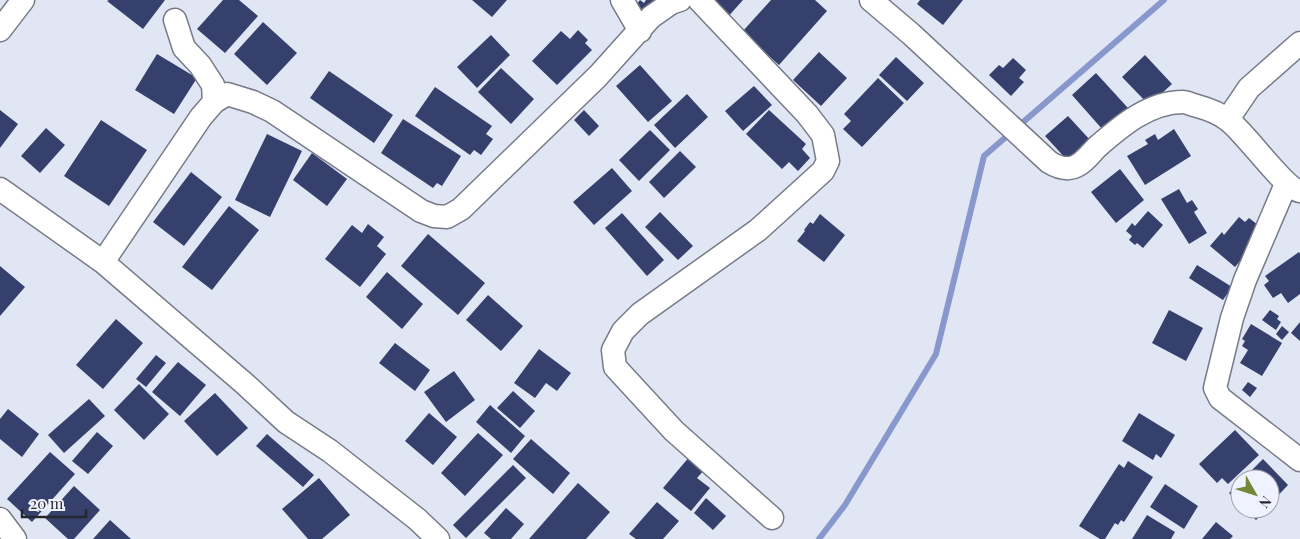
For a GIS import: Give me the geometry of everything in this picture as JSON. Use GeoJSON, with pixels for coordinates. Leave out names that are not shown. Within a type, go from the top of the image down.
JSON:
{"type":"FeatureCollection","features":[{"type":"Feature","properties":{"kind":"street"},"geometry":{"type":"LineString","coordinates":[[0,30],[23,0]]}},
{"type":"Feature","properties":{"kind":"street"},"geometry":{"type":"LineString","coordinates":[[622,0],[640,31]]}},
{"type":"Feature","properties":{"kind":"street"},"geometry":{"type":"LineString","coordinates":[[103,262],[201,117],[214,102],[227,94],[253,102],[272,111],[421,211],[434,216],[447,217],[462,209],[598,76],[652,17],[680,0]]}},
{"type":"Feature","properties":{"kind":"street"},"geometry":{"type":"LineString","coordinates":[[699,0],[807,114],[823,135],[828,161],[823,172],[758,230],[640,314],[623,331],[613,350],[616,367],[674,431],[772,518]]}},
{"type":"Feature","properties":{"kind":"street"},"geometry":{"type":"LineString","coordinates":[[871,0],[911,34],[1049,162],[1059,168],[1075,167],[1129,120],[1165,104],[1184,102],[1210,110],[1228,119],[1247,138],[1293,188],[1245,280],[1232,318],[1215,388],[1220,398],[1300,460]]}},
{"type":"Feature","properties":{"kind":"street"},"geometry":{"type":"LineString","coordinates":[[175,20],[184,48],[200,65],[213,85],[214,102]]}},
{"type":"Feature","properties":{"kind":"street"},"geometry":{"type":"LineString","coordinates":[[1228,119],[1249,88],[1300,43]]}},
{"type":"Feature","properties":{"kind":"street"},"geometry":{"type":"LineString","coordinates":[[0,189],[103,262],[245,384],[286,422],[330,451],[417,519],[438,539]]}},
{"type":"Feature","properties":{"kind":"street"},"geometry":{"type":"LineString","coordinates":[[0,518],[15,539]]}},
{"type":"Feature","properties":{"kind":"building"},"geometry":{"type":"Polygon","coordinates":[[[165,0],[143,29],[107,1],[165,0]]]}},
{"type":"Feature","properties":{"kind":"building"},"geometry":{"type":"Polygon","coordinates":[[[223,0],[239,0],[258,16],[225,53],[197,29],[223,0]]]}},
{"type":"Feature","properties":{"kind":"building"},"geometry":{"type":"Polygon","coordinates":[[[472,0],[507,0],[492,17],[472,0]]]}},
{"type":"Feature","properties":{"kind":"building"},"geometry":{"type":"Polygon","coordinates":[[[640,0],[644,3],[646,0],[659,0],[648,14],[636,5],[640,0]]]}},
{"type":"Feature","properties":{"kind":"building"},"geometry":{"type":"Polygon","coordinates":[[[708,0],[743,0],[726,19],[708,0]]]}},
{"type":"Feature","properties":{"kind":"building"},"geometry":{"type":"Polygon","coordinates":[[[771,0],[815,0],[827,11],[779,65],[742,32],[771,0]]]}},
{"type":"Feature","properties":{"kind":"building"},"geometry":{"type":"Polygon","coordinates":[[[920,0],[963,0],[943,25],[917,4],[920,0]]]}},
{"type":"Feature","properties":{"kind":"building"},"geometry":{"type":"Polygon","coordinates":[[[263,22],[297,53],[267,85],[234,54],[263,22]]]}},
{"type":"Feature","properties":{"kind":"building"},"geometry":{"type":"Polygon","coordinates":[[[578,30],[588,40],[585,43],[592,50],[557,85],[532,61],[561,31],[570,39],[578,30]]]}},
{"type":"Feature","properties":{"kind":"building"},"geometry":{"type":"Polygon","coordinates":[[[491,35],[510,55],[477,88],[457,67],[491,35]]]}},
{"type":"Feature","properties":{"kind":"building"},"geometry":{"type":"Polygon","coordinates":[[[819,52],[847,78],[821,106],[793,80],[819,52]]]}},
{"type":"Feature","properties":{"kind":"building"},"geometry":{"type":"Polygon","coordinates":[[[157,54],[197,78],[174,114],[135,90],[157,54]]]}},
{"type":"Feature","properties":{"kind":"building"},"geometry":{"type":"Polygon","coordinates":[[[1145,55],[1172,84],[1149,105],[1122,77],[1145,55]]]}},
{"type":"Feature","properties":{"kind":"building"},"geometry":{"type":"Polygon","coordinates":[[[896,57],[924,83],[907,101],[879,75],[896,57]]]}},
{"type":"Feature","properties":{"kind":"building"},"geometry":{"type":"Polygon","coordinates":[[[1013,58],[1026,70],[1019,78],[1024,82],[1011,96],[989,75],[999,65],[1003,68],[1013,58]]]}},
{"type":"Feature","properties":{"kind":"building"},"geometry":{"type":"Polygon","coordinates":[[[640,65],[672,101],[648,122],[616,86],[640,65]]]}},
{"type":"Feature","properties":{"kind":"building"},"geometry":{"type":"Polygon","coordinates":[[[501,68],[534,99],[511,124],[478,92],[501,68]]]}},
{"type":"Feature","properties":{"kind":"building"},"geometry":{"type":"Polygon","coordinates":[[[329,71],[393,115],[374,143],[310,98],[329,71]]]}},
{"type":"Feature","properties":{"kind":"building"},"geometry":{"type":"Polygon","coordinates":[[[1096,73],[1128,108],[1103,130],[1072,95],[1096,73]]]}},
{"type":"Feature","properties":{"kind":"building"},"geometry":{"type":"Polygon","coordinates":[[[878,78],[904,103],[862,147],[843,129],[851,121],[844,114],[878,78]]]}},
{"type":"Feature","properties":{"kind":"building"},"geometry":{"type":"Polygon","coordinates":[[[754,86],[772,105],[743,131],[725,111],[754,86]]]}},
{"type":"Feature","properties":{"kind":"building"},"geometry":{"type":"Polygon","coordinates":[[[435,87],[492,126],[486,134],[493,139],[481,155],[474,150],[470,155],[415,116],[435,87]]]}},
{"type":"Feature","properties":{"kind":"building"},"geometry":{"type":"Polygon","coordinates":[[[687,94],[708,117],[675,148],[654,125],[687,94]]]}},
{"type":"Feature","properties":{"kind":"building"},"geometry":{"type":"Polygon","coordinates":[[[0,110],[18,124],[0,148],[0,110]]]}},
{"type":"Feature","properties":{"kind":"building"},"geometry":{"type":"Polygon","coordinates":[[[584,110],[599,126],[589,136],[574,120],[584,110]]]}},
{"type":"Feature","properties":{"kind":"building"},"geometry":{"type":"Polygon","coordinates":[[[769,110],[806,144],[802,149],[810,158],[798,171],[789,162],[782,169],[746,134],[769,110]]]}},
{"type":"Feature","properties":{"kind":"building"},"geometry":{"type":"Polygon","coordinates":[[[1068,116],[1091,141],[1068,161],[1045,136],[1068,116]]]}},
{"type":"Feature","properties":{"kind":"building"},"geometry":{"type":"Polygon","coordinates":[[[403,119],[461,156],[442,186],[437,183],[433,188],[381,153],[403,119]]]}},
{"type":"Feature","properties":{"kind":"building"},"geometry":{"type":"Polygon","coordinates":[[[101,120],[147,150],[109,206],[64,176],[101,120]]]}},
{"type":"Feature","properties":{"kind":"building"},"geometry":{"type":"Polygon","coordinates":[[[46,128],[65,145],[40,173],[21,156],[46,128]]]}},
{"type":"Feature","properties":{"kind":"building"},"geometry":{"type":"Polygon","coordinates":[[[1174,129],[1191,156],[1145,185],[1127,156],[1148,144],[1145,140],[1155,134],[1158,140],[1174,129]]]}},
{"type":"Feature","properties":{"kind":"building"},"geometry":{"type":"Polygon","coordinates":[[[650,130],[670,150],[639,181],[619,160],[650,130]]]}},
{"type":"Feature","properties":{"kind":"building"},"geometry":{"type":"Polygon","coordinates":[[[267,134],[302,151],[270,217],[235,200],[267,134]]]}},
{"type":"Feature","properties":{"kind":"building"},"geometry":{"type":"Polygon","coordinates":[[[680,151],[696,167],[664,198],[649,182],[680,151]]]}},
{"type":"Feature","properties":{"kind":"building"},"geometry":{"type":"Polygon","coordinates":[[[312,153],[347,179],[327,206],[293,180],[312,153]]]}},
{"type":"Feature","properties":{"kind":"building"},"geometry":{"type":"Polygon","coordinates":[[[612,168],[632,191],[594,225],[573,202],[612,168]]]}},
{"type":"Feature","properties":{"kind":"building"},"geometry":{"type":"Polygon","coordinates":[[[1120,169],[1144,200],[1116,223],[1091,192],[1120,169]]]}},
{"type":"Feature","properties":{"kind":"building"},"geometry":{"type":"Polygon","coordinates":[[[191,172],[222,197],[184,246],[153,222],[191,172]]]}},
{"type":"Feature","properties":{"kind":"building"},"geometry":{"type":"Polygon","coordinates":[[[1179,189],[1187,203],[1192,200],[1198,209],[1194,212],[1207,233],[1189,244],[1161,199],[1179,189]]]}},
{"type":"Feature","properties":{"kind":"building"},"geometry":{"type":"Polygon","coordinates":[[[229,206],[259,230],[212,290],[182,267],[229,206]]]}},
{"type":"Feature","properties":{"kind":"building"},"geometry":{"type":"Polygon","coordinates":[[[1148,211],[1163,225],[1143,248],[1129,240],[1132,236],[1126,231],[1132,223],[1135,226],[1148,211]]]}},
{"type":"Feature","properties":{"kind":"building"},"geometry":{"type":"Polygon","coordinates":[[[660,212],[693,246],[678,260],[645,227],[660,212]]]}},
{"type":"Feature","properties":{"kind":"building"},"geometry":{"type":"Polygon","coordinates":[[[622,213],[664,260],[647,276],[605,228],[622,213]]]}},
{"type":"Feature","properties":{"kind":"building"},"geometry":{"type":"Polygon","coordinates":[[[820,214],[845,235],[824,262],[797,241],[810,222],[813,224],[820,214]]]}},
{"type":"Feature","properties":{"kind":"building"},"geometry":{"type":"Polygon","coordinates":[[[1239,217],[1245,222],[1249,218],[1258,225],[1253,230],[1257,233],[1247,253],[1235,267],[1210,246],[1222,232],[1224,235],[1239,217]]]}},
{"type":"Feature","properties":{"kind":"building"},"geometry":{"type":"Polygon","coordinates":[[[368,224],[384,237],[377,246],[386,254],[360,287],[325,259],[352,225],[362,233],[368,224]]]}},
{"type":"Feature","properties":{"kind":"building"},"geometry":{"type":"Polygon","coordinates":[[[428,234],[485,283],[458,315],[401,266],[428,234]]]}},
{"type":"Feature","properties":{"kind":"building"},"geometry":{"type":"Polygon","coordinates":[[[1299,252],[1300,294],[1288,303],[1281,293],[1273,298],[1264,285],[1269,281],[1265,276],[1299,252]]]}},
{"type":"Feature","properties":{"kind":"building"},"geometry":{"type":"Polygon","coordinates":[[[1197,265],[1232,287],[1223,300],[1189,278],[1197,265]]]}},
{"type":"Feature","properties":{"kind":"building"},"geometry":{"type":"Polygon","coordinates":[[[0,266],[25,287],[0,316],[0,266]]]}},
{"type":"Feature","properties":{"kind":"building"},"geometry":{"type":"Polygon","coordinates":[[[387,272],[423,304],[402,329],[366,297],[387,272]]]}},
{"type":"Feature","properties":{"kind":"building"},"geometry":{"type":"Polygon","coordinates":[[[488,295],[523,326],[501,351],[466,320],[488,295]]]}},
{"type":"Feature","properties":{"kind":"building"},"geometry":{"type":"Polygon","coordinates":[[[1169,310],[1203,328],[1186,361],[1152,343],[1169,310]]]}},
{"type":"Feature","properties":{"kind":"building"},"geometry":{"type":"Polygon","coordinates":[[[1270,310],[1279,316],[1277,319],[1281,322],[1276,330],[1262,320],[1270,310]]]}},
{"type":"Feature","properties":{"kind":"building"},"geometry":{"type":"Polygon","coordinates":[[[116,319],[143,343],[103,389],[76,365],[116,319]]]}},
{"type":"Feature","properties":{"kind":"building"},"geometry":{"type":"Polygon","coordinates":[[[1300,322],[1300,341],[1291,333],[1300,322]]]}},
{"type":"Feature","properties":{"kind":"building"},"geometry":{"type":"Polygon","coordinates":[[[1251,324],[1282,343],[1262,376],[1240,363],[1248,350],[1242,346],[1245,341],[1242,339],[1251,324]]]}},
{"type":"Feature","properties":{"kind":"building"},"geometry":{"type":"Polygon","coordinates":[[[1282,326],[1289,332],[1282,340],[1276,334],[1282,326]]]}},
{"type":"Feature","properties":{"kind":"building"},"geometry":{"type":"Polygon","coordinates":[[[395,343],[430,370],[415,391],[379,363],[395,343]]]}},
{"type":"Feature","properties":{"kind":"building"},"geometry":{"type":"Polygon","coordinates":[[[539,349],[571,373],[557,391],[546,383],[535,398],[514,383],[539,349]]]}},
{"type":"Feature","properties":{"kind":"building"},"geometry":{"type":"Polygon","coordinates":[[[156,355],[166,363],[146,387],[136,379],[156,355]]]}},
{"type":"Feature","properties":{"kind":"building"},"geometry":{"type":"Polygon","coordinates":[[[178,362],[206,385],[180,416],[152,392],[178,362]]]}},
{"type":"Feature","properties":{"kind":"building"},"geometry":{"type":"Polygon","coordinates":[[[454,371],[475,400],[446,422],[424,392],[454,371]]]}},
{"type":"Feature","properties":{"kind":"building"},"geometry":{"type":"Polygon","coordinates":[[[1248,382],[1257,388],[1250,397],[1242,390],[1248,382]]]}},
{"type":"Feature","properties":{"kind":"building"},"geometry":{"type":"Polygon","coordinates":[[[139,384],[169,414],[144,440],[114,410],[139,384]]]}},
{"type":"Feature","properties":{"kind":"building"},"geometry":{"type":"Polygon","coordinates":[[[513,391],[535,411],[520,428],[497,408],[513,391]]]}},
{"type":"Feature","properties":{"kind":"building"},"geometry":{"type":"Polygon","coordinates":[[[215,393],[248,428],[217,456],[184,421],[215,393]]]}},
{"type":"Feature","properties":{"kind":"building"},"geometry":{"type":"Polygon","coordinates":[[[89,399],[105,416],[64,453],[48,435],[89,399]]]}},
{"type":"Feature","properties":{"kind":"building"},"geometry":{"type":"Polygon","coordinates":[[[490,405],[525,436],[511,453],[476,422],[490,405]]]}},
{"type":"Feature","properties":{"kind":"building"},"geometry":{"type":"Polygon","coordinates":[[[8,409],[39,434],[22,457],[0,439],[0,419],[8,409]]]}},
{"type":"Feature","properties":{"kind":"building"},"geometry":{"type":"Polygon","coordinates":[[[429,413],[457,437],[433,465],[405,441],[429,413]]]}},
{"type":"Feature","properties":{"kind":"building"},"geometry":{"type":"Polygon","coordinates":[[[1139,413],[1175,435],[1161,458],[1156,454],[1153,460],[1122,441],[1139,413]]]}},
{"type":"Feature","properties":{"kind":"building"},"geometry":{"type":"Polygon","coordinates":[[[1235,430],[1259,455],[1244,469],[1230,469],[1230,482],[1228,484],[1222,478],[1217,483],[1199,464],[1235,430]]]}},
{"type":"Feature","properties":{"kind":"building"},"geometry":{"type":"Polygon","coordinates":[[[97,432],[113,446],[88,474],[72,461],[97,432]]]}},
{"type":"Feature","properties":{"kind":"building"},"geometry":{"type":"Polygon","coordinates":[[[478,433],[503,455],[465,496],[441,473],[478,433]]]}},
{"type":"Feature","properties":{"kind":"building"},"geometry":{"type":"Polygon","coordinates":[[[267,434],[314,475],[303,487],[256,446],[267,434]]]}},
{"type":"Feature","properties":{"kind":"building"},"geometry":{"type":"Polygon","coordinates":[[[531,439],[570,473],[553,494],[513,459],[531,439]]]}},
{"type":"Feature","properties":{"kind":"building"},"geometry":{"type":"Polygon","coordinates":[[[50,452],[75,474],[32,522],[7,499],[50,452]]]}},
{"type":"Feature","properties":{"kind":"building"},"geometry":{"type":"Polygon","coordinates":[[[690,456],[705,469],[697,478],[710,488],[691,511],[663,488],[690,456]]]}},
{"type":"Feature","properties":{"kind":"building"},"geometry":{"type":"Polygon","coordinates":[[[1263,459],[1273,469],[1253,469],[1263,459]]]}},
{"type":"Feature","properties":{"kind":"building"},"geometry":{"type":"Polygon","coordinates":[[[1128,461],[1153,477],[1124,522],[1121,520],[1118,525],[1115,523],[1105,539],[1100,539],[1079,526],[1119,464],[1124,468],[1128,461]]]}},
{"type":"Feature","properties":{"kind":"building"},"geometry":{"type":"Polygon","coordinates":[[[513,465],[526,478],[466,538],[453,525],[513,465]]]}},
{"type":"Feature","properties":{"kind":"building"},"geometry":{"type":"Polygon","coordinates":[[[1280,477],[1288,485],[1280,493],[1280,477]]]}},
{"type":"Feature","properties":{"kind":"building"},"geometry":{"type":"Polygon","coordinates":[[[319,478],[350,515],[322,539],[308,539],[282,509],[319,478]]]}},
{"type":"Feature","properties":{"kind":"building"},"geometry":{"type":"Polygon","coordinates":[[[578,483],[610,512],[586,539],[529,539],[578,483]]]}},
{"type":"Feature","properties":{"kind":"building"},"geometry":{"type":"Polygon","coordinates":[[[1165,484],[1198,506],[1184,529],[1150,507],[1165,484]]]}},
{"type":"Feature","properties":{"kind":"building"},"geometry":{"type":"Polygon","coordinates":[[[74,486],[100,510],[74,539],[68,539],[45,518],[74,486]]]}},
{"type":"Feature","properties":{"kind":"building"},"geometry":{"type":"Polygon","coordinates":[[[706,498],[726,516],[713,530],[694,513],[706,498]]]}},
{"type":"Feature","properties":{"kind":"building"},"geometry":{"type":"Polygon","coordinates":[[[657,502],[679,521],[663,539],[636,539],[629,534],[657,502]]]}},
{"type":"Feature","properties":{"kind":"building"},"geometry":{"type":"Polygon","coordinates":[[[506,508],[524,524],[511,539],[491,539],[484,533],[506,508]]]}},
{"type":"Feature","properties":{"kind":"building"},"geometry":{"type":"Polygon","coordinates":[[[1147,515],[1175,532],[1171,539],[1132,539],[1147,515]]]}},
{"type":"Feature","properties":{"kind":"building"},"geometry":{"type":"Polygon","coordinates":[[[110,520],[131,539],[93,539],[110,520]]]}},
{"type":"Feature","properties":{"kind":"building"},"geometry":{"type":"Polygon","coordinates":[[[1216,522],[1233,536],[1230,539],[1202,539],[1216,522]]]}},
{"type":"Feature","properties":{"kind":"waterway"},"geometry":{"type":"LineString","coordinates":[[819,539],[845,505],[936,354],[984,156],[1164,0]]}}]}
